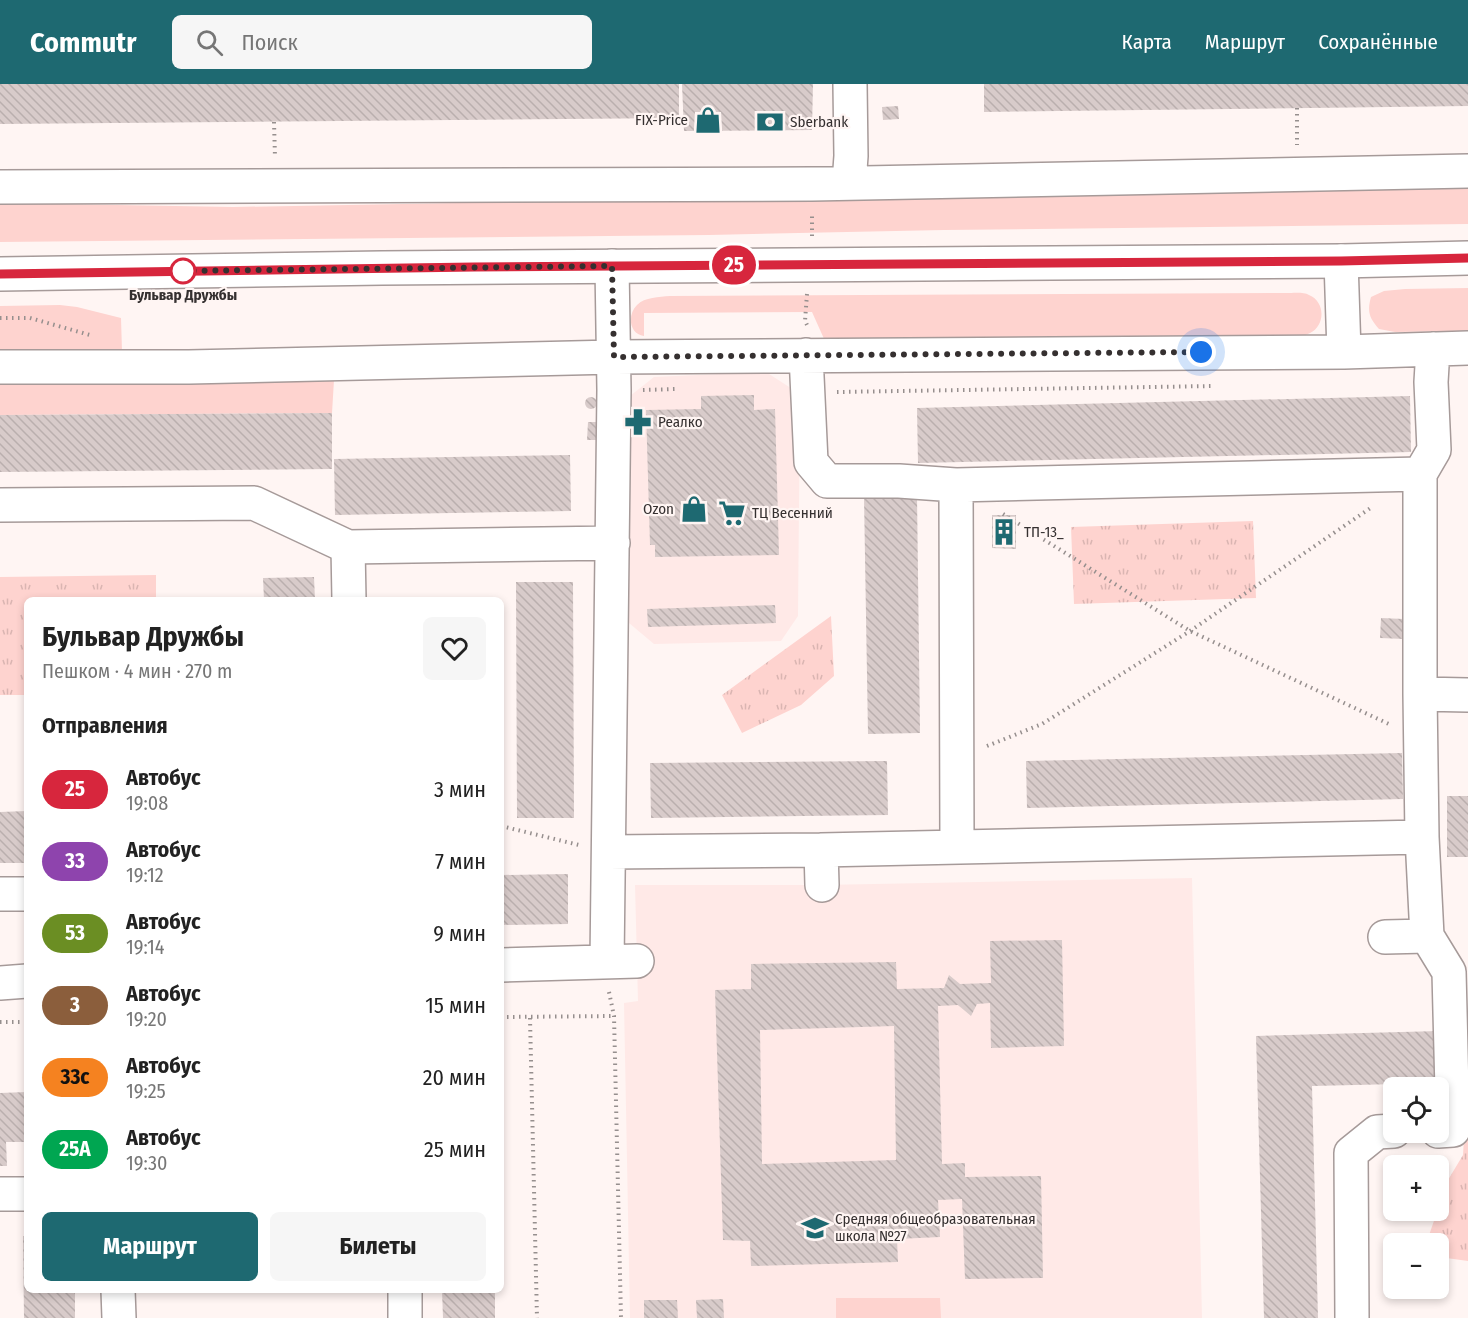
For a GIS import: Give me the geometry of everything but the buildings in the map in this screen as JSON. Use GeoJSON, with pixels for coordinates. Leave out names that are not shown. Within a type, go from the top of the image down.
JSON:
{"type":"FeatureCollection","features":[{"type":"Feature","properties":{"kind":"main road"},"geometry":{"type":"LineString","coordinates":[[849,183],[850,84]]}},
{"type":"Feature","properties":{"kind":"main road"},"geometry":{"type":"LineString","coordinates":[[0,188],[849,183],[1468,171]]}},
{"type":"Feature","properties":{"kind":"main road"},"geometry":{"type":"LineString","coordinates":[[0,274],[1468,258]]}},
{"type":"Feature","properties":{"kind":"main road"},"geometry":{"type":"LineString","coordinates":[[1341,261],[1344,352]]}},
{"type":"Feature","properties":{"kind":"main road"},"geometry":{"type":"LineString","coordinates":[[504,965],[622,961],[609,852],[614,390],[612,266]]}},
{"type":"Feature","properties":{"kind":"main road"},"geometry":{"type":"LineString","coordinates":[[0,367],[201,367],[614,357],[1344,352],[1468,348]]}},
{"type":"Feature","properties":{"kind":"main road"},"geometry":{"type":"LineString","coordinates":[[1433,349],[1431,382],[1434,450],[1420,474],[1422,837],[1427,936],[1449,972],[1453,1130],[1449,1130]]}},
{"type":"Feature","properties":{"kind":"main road"},"geometry":{"type":"LineString","coordinates":[[806,355],[811,462],[827,481],[899,481],[956,485],[1420,474]]}},
{"type":"Feature","properties":{"kind":"main road"},"geometry":{"type":"LineString","coordinates":[[956,485],[957,847]]}},
{"type":"Feature","properties":{"kind":"main road"},"geometry":{"type":"LineString","coordinates":[[0,505],[254,503],[348,547],[613,543]]}},
{"type":"Feature","properties":{"kind":"main road"},"geometry":{"type":"LineString","coordinates":[[348,547],[349,597]]}},
{"type":"Feature","properties":{"kind":"main road"},"geometry":{"type":"LineString","coordinates":[[1420,694],[1468,695]]}},
{"type":"Feature","properties":{"kind":"main road"},"geometry":{"type":"LineString","coordinates":[[609,852],[821,850],[1422,837]]}},
{"type":"Feature","properties":{"kind":"main road"},"geometry":{"type":"LineString","coordinates":[[821,850],[822,885]]}},
{"type":"Feature","properties":{"kind":"main road"},"geometry":{"type":"LineString","coordinates":[[0,894],[24,894]]}},
{"type":"Feature","properties":{"kind":"main road"},"geometry":{"type":"LineString","coordinates":[[1385,937],[1427,936]]}},
{"type":"Feature","properties":{"kind":"main road"},"geometry":{"type":"LineString","coordinates":[[0,983],[24,981]]}},
{"type":"Feature","properties":{"kind":"main road"},"geometry":{"type":"LineString","coordinates":[[1352,1318],[1352,1153],[1377,1132],[1383,1132]]}},
{"type":"Feature","properties":{"kind":"main road"},"geometry":{"type":"LineString","coordinates":[[0,1194],[24,1194]]}},
{"type":"Feature","properties":{"kind":"main road"},"geometry":{"type":"LineString","coordinates":[[118,1293],[119,1318]]}},
{"type":"Feature","properties":{"kind":"main road"},"geometry":{"type":"LineString","coordinates":[[405,1293],[405,1318]]}},
{"type":"Feature","properties":{"kind":"path"},"geometry":{"type":"LineString","coordinates":[[1297,108],[1297,149]]}},
{"type":"Feature","properties":{"kind":"path"},"geometry":{"type":"LineString","coordinates":[[274,122],[275,164]]}},
{"type":"Feature","properties":{"kind":"path"},"geometry":{"type":"LineString","coordinates":[[806,387],[833,392],[1216,386]]}},
{"type":"Feature","properties":{"kind":"path"},"geometry":{"type":"LineString","coordinates":[[614,390],[686,389]]}},
{"type":"Feature","properties":{"kind":"path"},"geometry":{"type":"LineString","coordinates":[[957,758],[1042,724],[1190,631],[1382,500]]}},
{"type":"Feature","properties":{"kind":"path"},"geometry":{"type":"LineString","coordinates":[[997,510],[1190,631],[1422,740]]}},
{"type":"Feature","properties":{"kind":"path"},"geometry":{"type":"LineString","coordinates":[[504,827],[609,852]]}},
{"type":"Feature","properties":{"kind":"path"},"geometry":{"type":"LineString","coordinates":[[621,1318],[614,1016],[609,992],[622,961]]}},
{"type":"Feature","properties":{"kind":"path"},"geometry":{"type":"LineString","coordinates":[[504,1017],[614,1016]]}},
{"type":"Feature","properties":{"kind":"path"},"geometry":{"type":"LineString","coordinates":[[530,1018],[537,1318]]}},
{"type":"Feature","properties":{"kind":"path"},"geometry":{"type":"LineString","coordinates":[[0,1022],[24,1022]]}},
{"type":"Feature","properties":{"kind":"shaded area"},"geometry":{"type":"Polygon","coordinates":[[[766,372],[800,394],[798,616],[781,641],[654,644],[629,623],[625,400],[654,377],[766,372]]]}},
{"type":"Feature","properties":{"kind":"shaded area"},"geometry":{"type":"Polygon","coordinates":[[[1192,878],[1202,1318],[630,1318],[624,1003],[638,1001],[635,885],[822,885],[1192,878]]]}},
{"type":"Feature","properties":{"kind":"green space"},"geometry":{"type":"Polygon","coordinates":[[[1468,185],[1468,224],[0,242],[0,203],[233,207],[1468,185]]]}},
{"type":"Feature","properties":{"kind":"green space"},"geometry":{"type":"Polygon","coordinates":[[[1468,288],[1468,331],[1395,332],[1379,329],[1370,314],[1371,297],[1384,291],[1468,288]]]}},
{"type":"Feature","properties":{"kind":"green space"},"geometry":{"type":"Polygon","coordinates":[[[1302,293],[1315,298],[1321,308],[1319,325],[1307,335],[1281,337],[825,341],[812,312],[644,313],[644,336],[635,332],[631,324],[634,309],[640,302],[670,296],[1302,293]]]}},
{"type":"Feature","properties":{"kind":"green space"},"geometry":{"type":"Polygon","coordinates":[[[60,305],[121,318],[122,351],[0,352],[0,306],[60,305]]]}},
{"type":"Feature","properties":{"kind":"green space"},"geometry":{"type":"Polygon","coordinates":[[[334,380],[332,413],[0,415],[0,381],[334,380]]]}},
{"type":"Feature","properties":{"kind":"green space"},"geometry":{"type":"Polygon","coordinates":[[[1253,521],[1256,598],[1074,604],[1071,527],[1253,521]]]}},
{"type":"Feature","properties":{"kind":"green space"},"geometry":{"type":"Polygon","coordinates":[[[156,575],[156,597],[24,597],[24,695],[0,695],[0,577],[156,575]]]}},
{"type":"Feature","properties":{"kind":"green space"},"geometry":{"type":"Polygon","coordinates":[[[831,616],[834,676],[801,705],[742,733],[722,695],[831,616]]]}},
{"type":"Feature","properties":{"kind":"green space"},"geometry":{"type":"Polygon","coordinates":[[[1468,1086],[1468,1261],[1449,1258],[1449,1233],[1430,1233],[1434,1221],[1449,1221],[1449,1178],[1463,1155],[1468,1086]]]}},
{"type":"Feature","properties":{"kind":"green space"},"geometry":{"type":"Polygon","coordinates":[[[836,1298],[940,1298],[941,1318],[836,1318],[836,1298]]]}},
{"type":"Feature","properties":{"kind":"bus line","name":"25"},"geometry":{"type":"LineString","coordinates":[[0,274],[474,267],[1341,261],[1468,258]]}},
{"type":"Feature","properties":{"kind":"place","name":"FIX-Price"},"geometry":{"type":"Point","coordinates":[708,120]}},
{"type":"Feature","properties":{"kind":"place","name":"Sberbank"},"geometry":{"type":"Point","coordinates":[770,122]}},
{"type":"Feature","properties":{"kind":"place","name":"Бульвар Дружбы"},"geometry":{"type":"Point","coordinates":[183,271]}},
{"type":"Feature","properties":{"kind":"place","name":"Реалко"},"geometry":{"type":"Point","coordinates":[638,422]}},
{"type":"Feature","properties":{"kind":"place","name":"Ozon"},"geometry":{"type":"Point","coordinates":[694,509]}},
{"type":"Feature","properties":{"kind":"place","name":"ТЦ Весенний"},"geometry":{"type":"Point","coordinates":[732,513]}},
{"type":"Feature","properties":{"kind":"place","name":"ТП-13_"},"geometry":{"type":"Point","coordinates":[1004,532]}},
{"type":"Feature","properties":{"kind":"place","name":"Средняя общеобразовательная школа №27"},"geometry":{"type":"Point","coordinates":[815,1228]}},
{"type":"Feature","properties":{"kind":"route"},"geometry":{"type":"LineString","coordinates":[[183,271],[612,266],[614,357],[1201,352]]}}]}
